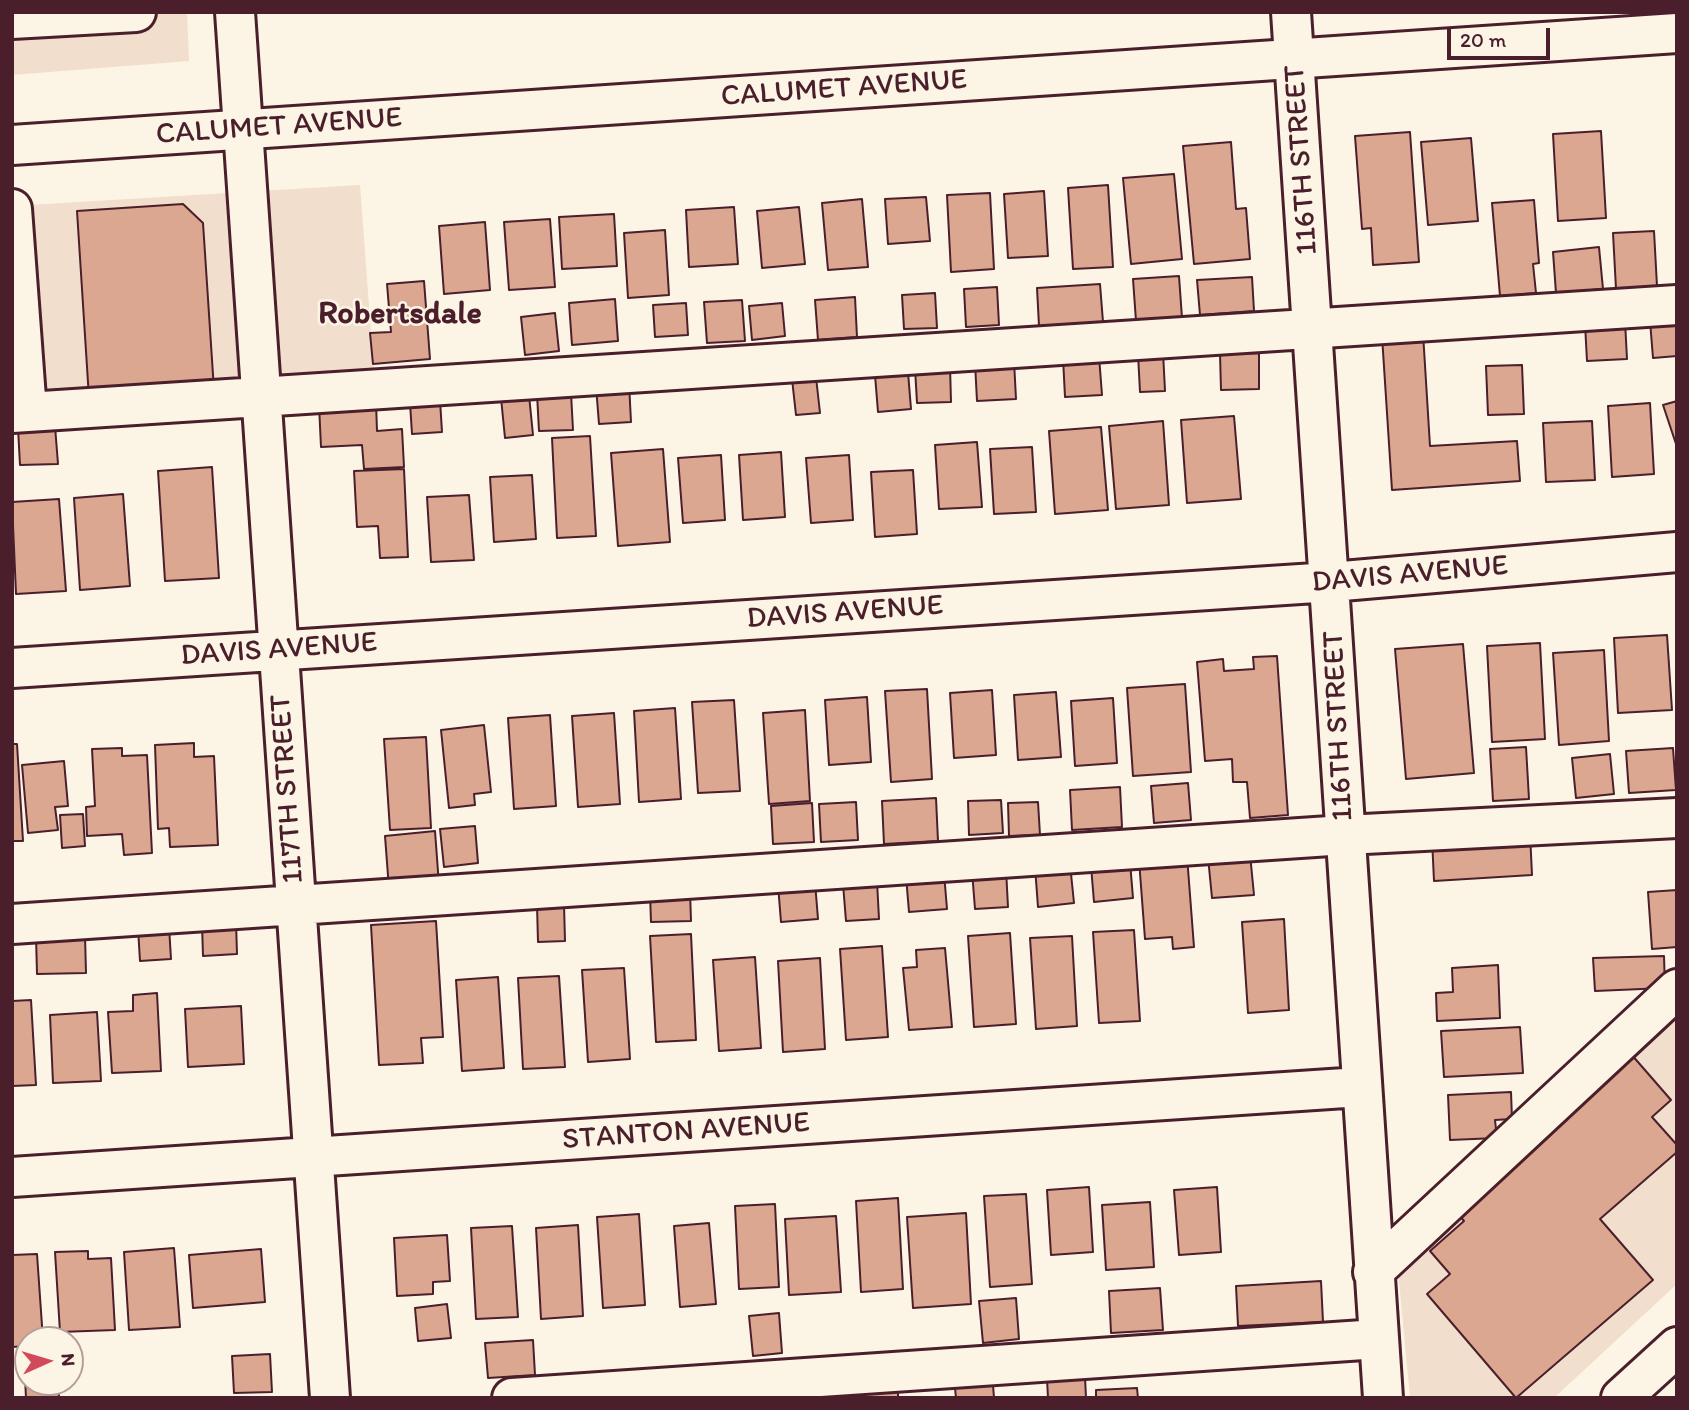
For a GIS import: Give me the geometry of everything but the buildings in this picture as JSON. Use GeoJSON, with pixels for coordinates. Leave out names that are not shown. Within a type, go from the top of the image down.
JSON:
{"type":"FeatureCollection","features":[{"type":"Feature","properties":{"kind":"street"},"geometry":{"type":"LineString","coordinates":[[12,19],[136,12]]}},
{"type":"Feature","properties":{"kind":"street","name":"117TH STREET"},"geometry":{"type":"LineString","coordinates":[[235,12],[330,1398]]}},
{"type":"Feature","properties":{"kind":"street","name":"116TH STREET"},"geometry":{"type":"LineString","coordinates":[[1291,12],[1331,582],[1360,1087],[1383,1398]]}},
{"type":"Feature","properties":{"kind":"street","name":"CALUMET AVENUE"},"geometry":{"type":"LineString","coordinates":[[12,145],[1677,33]]}},
{"type":"Feature","properties":{"kind":"street"},"geometry":{"type":"LineString","coordinates":[[12,209],[20,413],[1677,305]]}},
{"type":"Feature","properties":{"kind":"street","name":"DAVIS AVENUE"},"geometry":{"type":"LineString","coordinates":[[12,668],[1331,582],[1677,552]]}},
{"type":"Feature","properties":{"kind":"street"},"geometry":{"type":"LineString","coordinates":[[12,924],[1345,835],[1677,818]]}},
{"type":"Feature","properties":{"kind":"street"},"geometry":{"type":"LineString","coordinates":[[1373,1272],[1677,989]]}},
{"type":"Feature","properties":{"kind":"street","name":"STANTON AVENUE"},"geometry":{"type":"LineString","coordinates":[[12,1177],[1360,1087]]}},
{"type":"Feature","properties":{"kind":"street"},"geometry":{"type":"LineString","coordinates":[[512,1398],[1378,1339]]}},
{"type":"Feature","properties":{"kind":"street"},"geometry":{"type":"LineString","coordinates":[[1639,1392],[1677,1347]]}},
{"type":"Feature","properties":{"kind":"shaded area"},"geometry":{"type":"Polygon","coordinates":[[[12,12],[187,12],[189,61],[12,75],[12,12]]]}},
{"type":"Feature","properties":{"kind":"shaded area"},"geometry":{"type":"Polygon","coordinates":[[[360,185],[376,400],[12,426],[12,206],[360,185]]]}},
{"type":"Feature","properties":{"kind":"shaded area"},"geometry":{"type":"Polygon","coordinates":[[[1677,964],[1677,1284],[1554,1398],[1410,1398],[1394,1228],[1677,964]]]}},
{"type":"Feature","properties":{"kind":"district","name":"Robertsdale"},"geometry":{"type":"Point","coordinates":[400,315]}}]}
